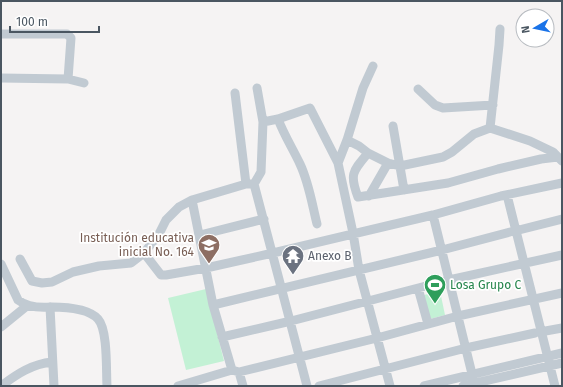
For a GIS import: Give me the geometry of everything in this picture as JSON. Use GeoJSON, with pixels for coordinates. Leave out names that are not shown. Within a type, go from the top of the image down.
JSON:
{"type":"FeatureCollection","features":[{"type":"Feature","properties":{"kind":"street"},"geometry":{"type":"LineString","coordinates":[[490,128],[500,29]]}},
{"type":"Feature","properties":{"kind":"street"},"geometry":{"type":"LineString","coordinates":[[1,34],[67,34],[71,38],[68,80]]}},
{"type":"Feature","properties":{"kind":"street"},"geometry":{"type":"LineString","coordinates":[[338,163],[373,66]]}},
{"type":"Feature","properties":{"kind":"street"},"geometry":{"type":"LineString","coordinates":[[1,78],[68,80],[84,83]]}},
{"type":"Feature","properties":{"kind":"street"},"geometry":{"type":"LineString","coordinates":[[20,259],[32,281],[42,283],[52,282],[73,272],[99,266],[131,263],[144,253],[159,234],[166,220],[180,207],[192,200],[250,184],[261,172],[263,122],[257,88]]}},
{"type":"Feature","properties":{"kind":"street"},"geometry":{"type":"LineString","coordinates":[[418,89],[435,105],[443,108],[493,105]]}},
{"type":"Feature","properties":{"kind":"street"},"geometry":{"type":"LineString","coordinates":[[235,93],[250,184],[264,219],[307,386]]}},
{"type":"Feature","properties":{"kind":"street"},"geometry":{"type":"LineString","coordinates":[[263,122],[278,119],[310,108],[338,163],[360,270],[390,386]]}},
{"type":"Feature","properties":{"kind":"street"},"geometry":{"type":"LineString","coordinates":[[278,119],[283,132],[300,164],[306,180],[317,224]]}},
{"type":"Feature","properties":{"kind":"street"},"geometry":{"type":"LineString","coordinates":[[393,126],[404,190]]}},
{"type":"Feature","properties":{"kind":"street"},"geometry":{"type":"LineString","coordinates":[[347,140],[388,163],[400,166],[443,157],[452,152],[474,134],[490,128],[530,141],[553,152],[560,159]]}},
{"type":"Feature","properties":{"kind":"street"},"geometry":{"type":"LineString","coordinates":[[347,205],[357,201],[358,197],[353,184],[353,174],[357,166],[368,153]]}},
{"type":"Feature","properties":{"kind":"street"},"geometry":{"type":"LineString","coordinates":[[358,197],[448,183],[492,170],[541,159],[560,159]]}},
{"type":"Feature","properties":{"kind":"street"},"geometry":{"type":"LineString","coordinates":[[369,196],[388,163]]}},
{"type":"Feature","properties":{"kind":"street"},"geometry":{"type":"LineString","coordinates":[[144,253],[161,275],[166,275],[273,253],[433,215],[562,182]]}},
{"type":"Feature","properties":{"kind":"street"},"geometry":{"type":"LineString","coordinates":[[504,196],[545,362],[549,386]]}},
{"type":"Feature","properties":{"kind":"street"},"geometry":{"type":"LineString","coordinates":[[192,200],[222,337],[243,386]]}},
{"type":"Feature","properties":{"kind":"street"},"geometry":{"type":"LineString","coordinates":[[433,215],[474,381]]}},
{"type":"Feature","properties":{"kind":"street"},"geometry":{"type":"LineString","coordinates":[[200,235],[264,219]]}},
{"type":"Feature","properties":{"kind":"street"},"geometry":{"type":"LineString","coordinates":[[214,305],[442,250],[562,219]]}},
{"type":"Feature","properties":{"kind":"street"},"geometry":{"type":"LineString","coordinates":[[222,337],[368,302],[449,280],[562,255]]}},
{"type":"Feature","properties":{"kind":"street"},"geometry":{"type":"LineString","coordinates":[[1,264],[18,300],[28,306],[63,307],[79,310],[97,318],[101,324],[104,337],[107,386]]}},
{"type":"Feature","properties":{"kind":"street"},"geometry":{"type":"LineString","coordinates":[[418,288],[428,324]]}},
{"type":"Feature","properties":{"kind":"street"},"geometry":{"type":"LineString","coordinates":[[178,386],[236,371],[300,358],[458,316],[562,293]]}},
{"type":"Feature","properties":{"kind":"street"},"geometry":{"type":"LineString","coordinates":[[1,327],[28,306]]}},
{"type":"Feature","properties":{"kind":"street"},"geometry":{"type":"LineString","coordinates":[[50,307],[54,386]]}},
{"type":"Feature","properties":{"kind":"street"},"geometry":{"type":"LineString","coordinates":[[319,386],[466,348],[562,328]]}},
{"type":"Feature","properties":{"kind":"street"},"geometry":{"type":"LineString","coordinates":[[424,386],[474,381],[545,362],[562,353]]}},
{"type":"Feature","properties":{"kind":"street"},"geometry":{"type":"LineString","coordinates":[[1,386],[15,375],[29,368],[43,363],[52,362]]}},
{"type":"Feature","properties":{"kind":"street"},"geometry":{"type":"LineString","coordinates":[[545,362],[562,363]]}},
{"type":"Feature","properties":{"kind":"street"},"geometry":{"type":"LineString","coordinates":[[545,362],[555,386]]}},
{"type":"Feature","properties":{"kind":"street"},"geometry":{"type":"LineString","coordinates":[[463,386],[474,381]]}},
{"type":"Feature","properties":{"kind":"green space"},"geometry":{"type":"Polygon","coordinates":[[[206,289],[224,361],[186,370],[168,298],[206,289]]]}},
{"type":"Feature","properties":{"kind":"green space","name":"Losa Grupo C"},"geometry":{"type":"Polygon","coordinates":[[[440,291],[445,315],[430,319],[424,295],[440,291]]]}},
{"type":"Feature","properties":{"kind":"place","name":"Institución educativa inicial No. 164"},"geometry":{"type":"Point","coordinates":[209,264]}},
{"type":"Feature","properties":{"kind":"place","name":"Anexo B"},"geometry":{"type":"Point","coordinates":[293,276]}},
{"type":"Feature","properties":{"kind":"place","name":"Losa Grupo C"},"geometry":{"type":"Point","coordinates":[435,304]}}]}
